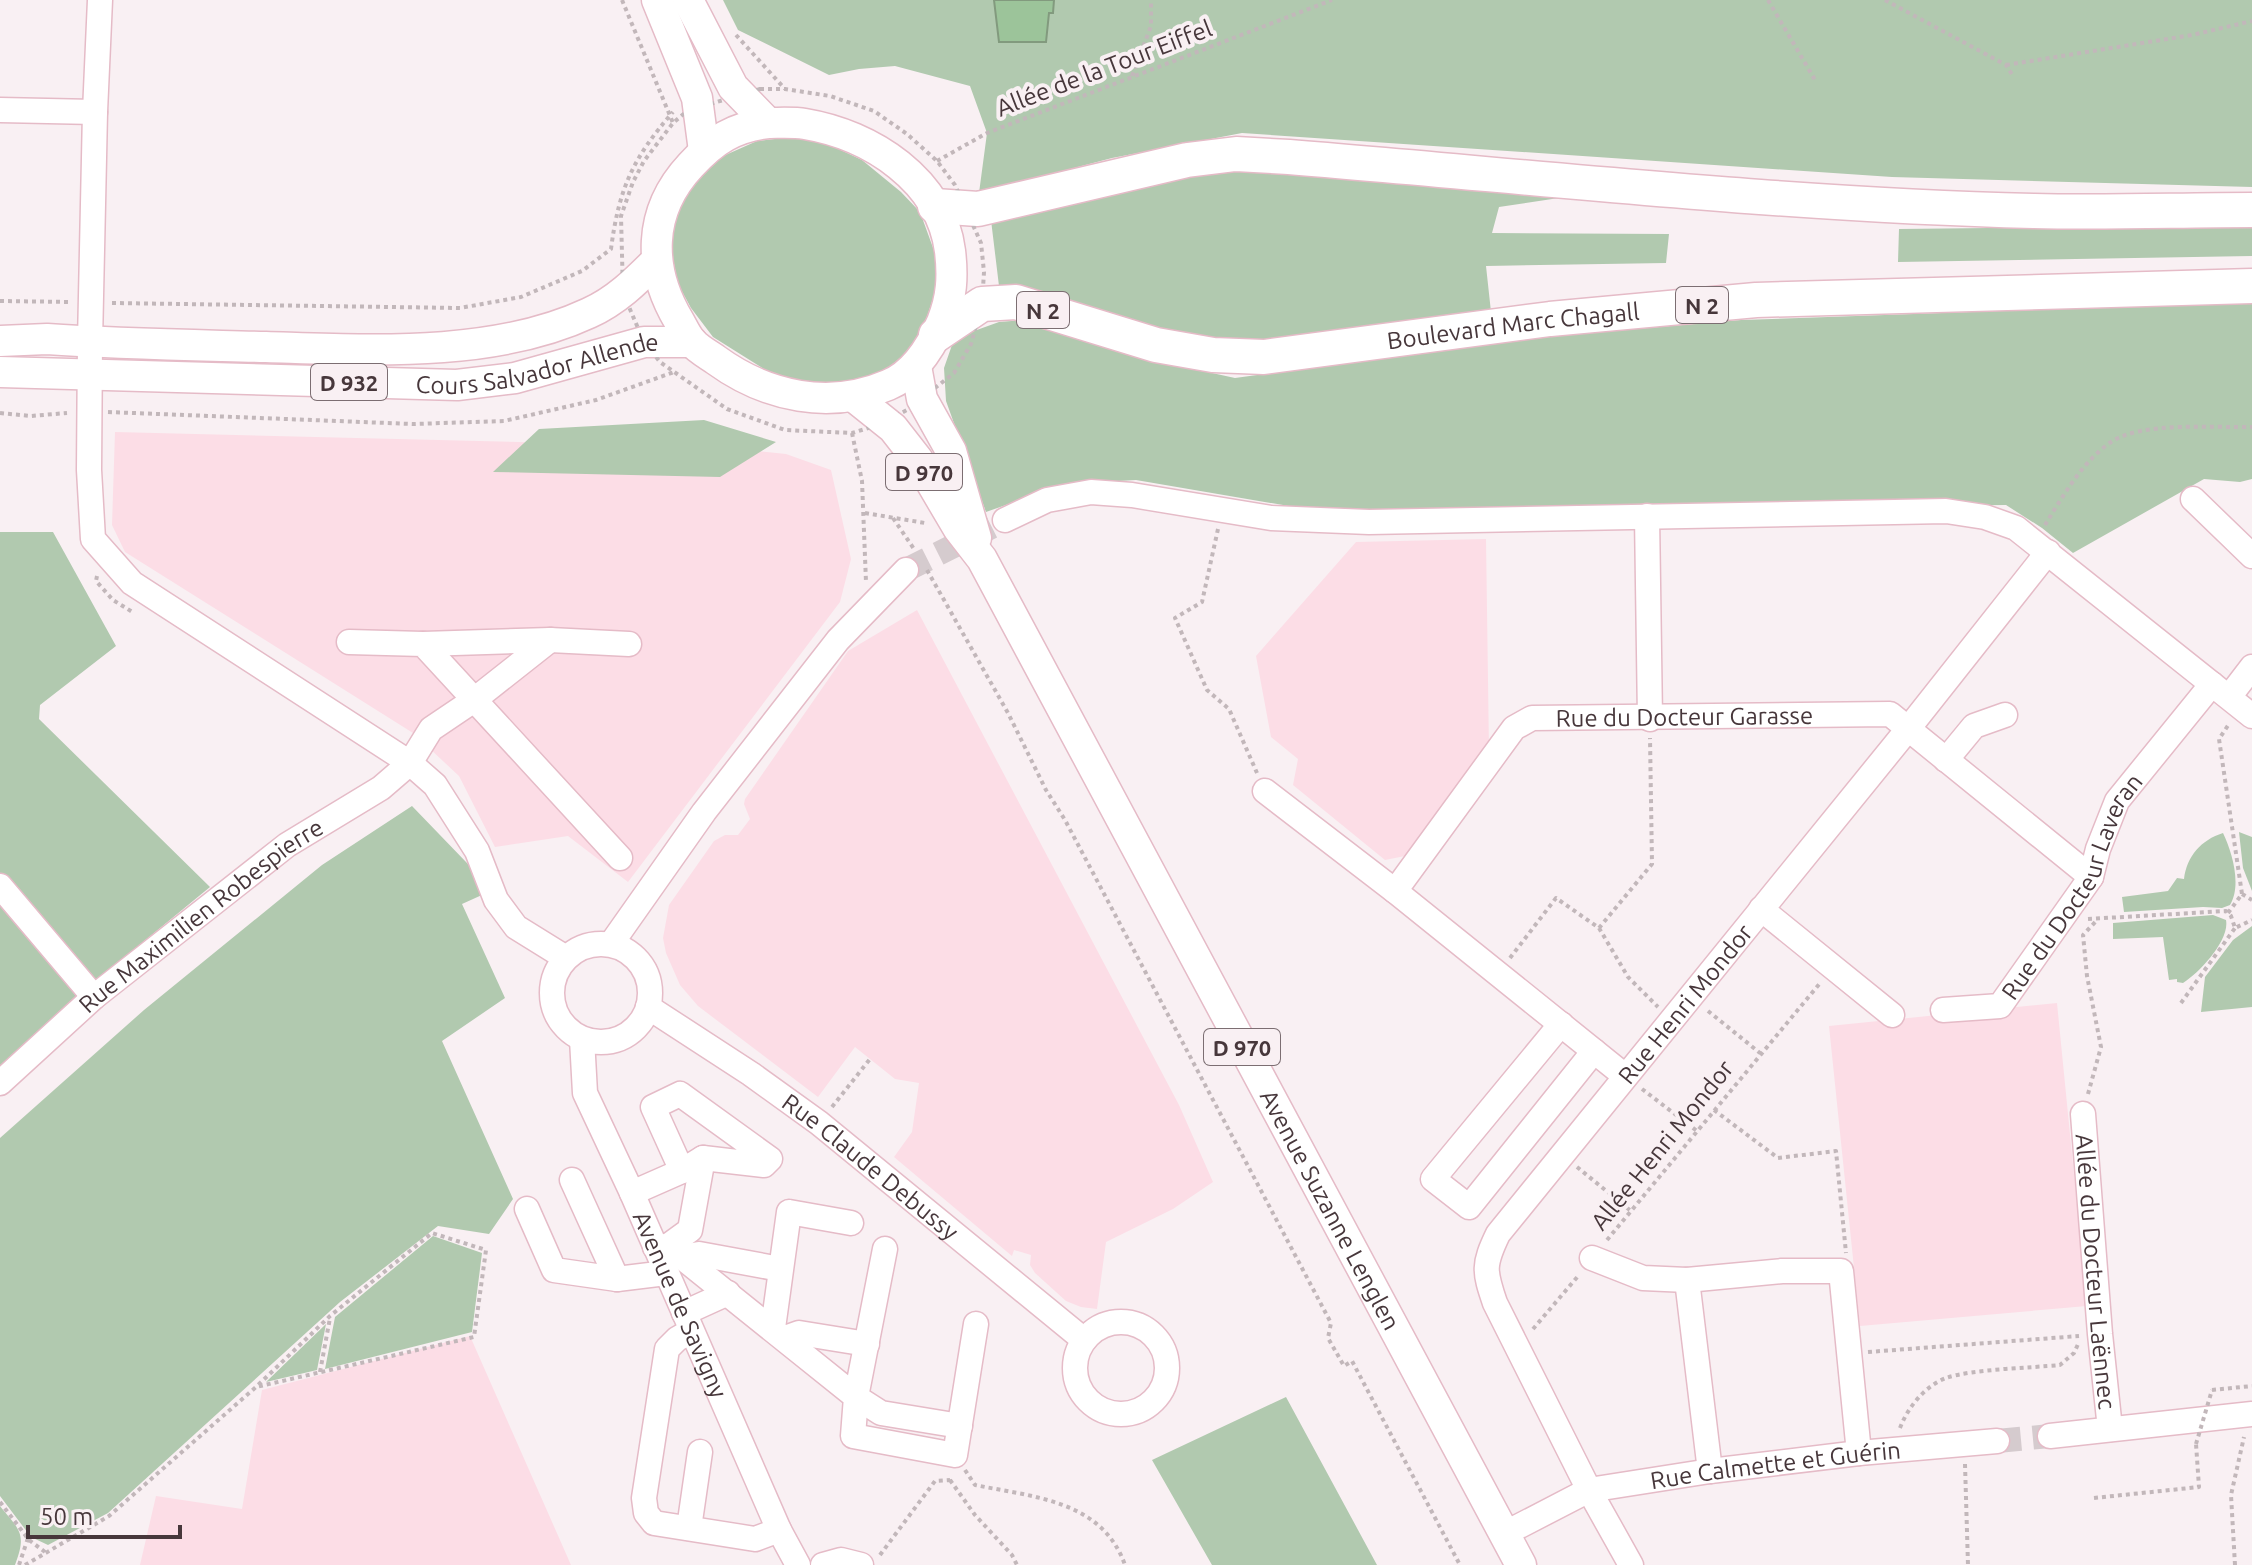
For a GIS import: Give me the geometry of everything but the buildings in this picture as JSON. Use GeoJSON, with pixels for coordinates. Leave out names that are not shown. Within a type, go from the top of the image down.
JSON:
{"type":"FeatureCollection","features":[{"type":"Feature","properties":{"kind":"highway"},"geometry":{"type":"LineString","coordinates":[[951,208],[978,209],[1173,163],[1236,154],[1745,196],[1892,205],[2035,211],[2252,210]]}},
{"type":"Feature","properties":{"kind":"highway","name":"Boulevard Marc Chagall"},"geometry":{"type":"LineString","coordinates":[[982,304],[1016,302],[1156,345],[1213,355],[1264,357],[1550,319],[1756,300],[2252,286]]}},
{"type":"Feature","properties":{"kind":"highway","name":"N 2"},"geometry":{"type":"LineString","coordinates":[[936,335],[982,304]]}},
{"type":"Feature","properties":{"kind":"main road"},"geometry":{"type":"LineString","coordinates":[[657,0],[704,151]]}},
{"type":"Feature","properties":{"kind":"main road"},"geometry":{"type":"LineString","coordinates":[[688,0],[733,87],[768,123]]}},
{"type":"Feature","properties":{"kind":"main road"},"geometry":{"type":"LineString","coordinates":[[768,123],[815,127],[878,149],[951,208],[947,231],[953,283],[947,309],[936,335],[916,366],[891,384],[832,399],[801,397],[766,389],[728,369],[692,342],[672,309],[656,261],[659,222],[669,196],[684,172],[704,151],[744,126],[768,123]]}},
{"type":"Feature","properties":{"kind":"main road","name":"Cours Salvador Allende"},"geometry":{"type":"LineString","coordinates":[[0,341],[47,339],[345,349],[471,345],[531,333],[589,314],[619,277],[656,261]]}},
{"type":"Feature","properties":{"kind":"main road","name":"Cours Salvador Allende"},"geometry":{"type":"LineString","coordinates":[[0,372],[91,377],[457,385],[515,378],[644,342],[692,342]]}},
{"type":"Feature","properties":{"kind":"main road","name":"Avenue Suzanne Lenglen"},"geometry":{"type":"LineString","coordinates":[[916,366],[922,399],[951,451],[982,559]]}},
{"type":"Feature","properties":{"kind":"main road","name":"Avenue Suzanne Lenglen"},"geometry":{"type":"LineString","coordinates":[[853,396],[886,420],[918,460],[958,528],[982,559],[1521,1565]]}},
{"type":"Feature","properties":{"kind":"street"},"geometry":{"type":"LineString","coordinates":[[100,0],[90,342],[89,470],[93,539],[132,583],[410,763],[435,785],[477,851],[496,900],[516,927],[566,958]]}},
{"type":"Feature","properties":{"kind":"street"},"geometry":{"type":"LineString","coordinates":[[0,110],[95,112]]}},
{"type":"Feature","properties":{"kind":"street"},"geometry":{"type":"LineString","coordinates":[[1005,520],[1047,500],[1091,492],[1132,495],[1271,518],[1369,522],[1946,511],[1985,517],[2016,528],[2041,547],[2220,691],[2246,721]]}},
{"type":"Feature","properties":{"kind":"street"},"geometry":{"type":"LineString","coordinates":[[2193,499],[2252,556]]}},
{"type":"Feature","properties":{"kind":"street"},"geometry":{"type":"LineString","coordinates":[[1647,516],[1650,719]]}},
{"type":"Feature","properties":{"kind":"street","name":"Rue Henri Mondor"},"geometry":{"type":"LineString","coordinates":[[1631,1565],[1589,1490],[1495,1303],[1488,1282],[1487,1258],[1498,1234],[1908,729],[2041,547]]}},
{"type":"Feature","properties":{"kind":"street"},"geometry":{"type":"LineString","coordinates":[[611,944],[704,812],[838,640],[917,565]]}},
{"type":"Feature","properties":{"kind":"street"},"geometry":{"type":"LineString","coordinates":[[349,642],[423,644],[550,640],[629,644]]}},
{"type":"Feature","properties":{"kind":"street","name":"Rue Maximilien Robespierre"},"geometry":{"type":"LineString","coordinates":[[0,1083],[94,997],[287,845],[381,788],[410,763],[431,729],[474,700],[550,640]]}},
{"type":"Feature","properties":{"kind":"street"},"geometry":{"type":"LineString","coordinates":[[423,644],[620,858]]}},
{"type":"Feature","properties":{"kind":"street","name":"Rue du Docteur Laveran"},"geometry":{"type":"LineString","coordinates":[[1943,1010],[2000,1006],[2091,877],[2098,849],[2117,801],[2220,691],[2252,667]]}},
{"type":"Feature","properties":{"kind":"street","name":"Rue du Docteur Garasse"},"geometry":{"type":"LineString","coordinates":[[1395,891],[1514,728],[1532,718],[1890,714],[2091,877]]}},
{"type":"Feature","properties":{"kind":"street"},"geometry":{"type":"LineString","coordinates":[[1946,760],[1974,726],[2005,715]]}},
{"type":"Feature","properties":{"kind":"street"},"geometry":{"type":"LineString","coordinates":[[1265,791],[1625,1076]]}},
{"type":"Feature","properties":{"kind":"street"},"geometry":{"type":"LineString","coordinates":[[0,886],[94,997]]}},
{"type":"Feature","properties":{"kind":"street"},"geometry":{"type":"LineString","coordinates":[[1761,909],[1892,1015]]}},
{"type":"Feature","properties":{"kind":"street"},"geometry":{"type":"LineString","coordinates":[[611,944],[626,950],[643,968],[650,991],[648,1007],[641,1022],[629,1033],[614,1040],[598,1042],[582,1039],[568,1030],[558,1017],[552,1002],[551,986],[556,971],[579,948],[611,944]]}},
{"type":"Feature","properties":{"kind":"street","name":"Rue Claude Debussy"},"geometry":{"type":"LineString","coordinates":[[648,1007],[739,1065],[819,1123],[1084,1340]]}},
{"type":"Feature","properties":{"kind":"street"},"geometry":{"type":"LineString","coordinates":[[1561,1024],[1433,1179],[1469,1207],[1594,1051]]}},
{"type":"Feature","properties":{"kind":"street","name":"Avenue de Savigny"},"geometry":{"type":"LineString","coordinates":[[582,1039],[585,1093],[632,1193],[668,1256],[687,1322],[779,1530],[798,1565]]}},
{"type":"Feature","properties":{"kind":"street"},"geometry":{"type":"LineString","coordinates":[[632,1193],[682,1171],[703,1158],[764,1165],[770,1159],[680,1094],[653,1107],[682,1171]]}},
{"type":"Feature","properties":{"kind":"street","name":"Allée du Docteur Laënnec"},"geometry":{"type":"LineString","coordinates":[[2083,1114],[2110,1429]]}},
{"type":"Feature","properties":{"kind":"street"},"geometry":{"type":"LineString","coordinates":[[668,1256],[690,1230],[703,1158]]}},
{"type":"Feature","properties":{"kind":"street"},"geometry":{"type":"LineString","coordinates":[[572,1180],[617,1279]]}},
{"type":"Feature","properties":{"kind":"street"},"geometry":{"type":"LineString","coordinates":[[527,1209],[554,1270],[617,1279],[668,1256],[699,1254],[780,1269]]}},
{"type":"Feature","properties":{"kind":"street"},"geometry":{"type":"LineString","coordinates":[[779,1333],[780,1269],[789,1212],[851,1223]]}},
{"type":"Feature","properties":{"kind":"street"},"geometry":{"type":"LineString","coordinates":[[885,1249],[856,1397],[853,1436],[955,1455],[976,1324]]}},
{"type":"Feature","properties":{"kind":"street"},"geometry":{"type":"LineString","coordinates":[[668,1256],[728,1293],[856,1397],[881,1413],[960,1426]]}},
{"type":"Feature","properties":{"kind":"street"},"geometry":{"type":"LineString","coordinates":[[1592,1258],[1643,1278],[1687,1280],[1782,1271],[1841,1271],[1859,1453]]}},
{"type":"Feature","properties":{"kind":"street"},"geometry":{"type":"LineString","coordinates":[[1687,1280],[1710,1471]]}},
{"type":"Feature","properties":{"kind":"street"},"geometry":{"type":"LineString","coordinates":[[728,1293],[687,1322],[667,1349],[644,1498],[646,1513],[654,1523],[755,1539],[779,1530]]}},
{"type":"Feature","properties":{"kind":"street"},"geometry":{"type":"LineString","coordinates":[[779,1333],[799,1333],[867,1344]]}},
{"type":"Feature","properties":{"kind":"street"},"geometry":{"type":"LineString","coordinates":[[2050,1436],[2250,1414]]}},
{"type":"Feature","properties":{"kind":"street","name":"Rue Calmette et Guérin"},"geometry":{"type":"LineString","coordinates":[[1504,1534],[1589,1490],[1859,1453],[1997,1441]]}},
{"type":"Feature","properties":{"kind":"street"},"geometry":{"type":"LineString","coordinates":[[689,1528],[700,1452]]}},
{"type":"Feature","properties":{"kind":"street"},"geometry":{"type":"LineString","coordinates":[[823,1565],[841,1560],[861,1565]]}},
{"type":"Feature","properties":{"kind":"path"},"geometry":{"type":"LineString","coordinates":[[622,0],[673,123]]}},
{"type":"Feature","properties":{"kind":"path"},"geometry":{"type":"LineString","coordinates":[[1131,79],[1151,26],[1151,0]]}},
{"type":"Feature","properties":{"kind":"path","name":"Allée de la Tour Eiffel"},"geometry":{"type":"LineString","coordinates":[[937,161],[987,133],[1332,0]]}},
{"type":"Feature","properties":{"kind":"path"},"geometry":{"type":"LineString","coordinates":[[1768,0],[1815,80]]}},
{"type":"Feature","properties":{"kind":"path"},"geometry":{"type":"LineString","coordinates":[[1885,0],[2006,65],[2013,76]]}},
{"type":"Feature","properties":{"kind":"path"},"geometry":{"type":"LineString","coordinates":[[2006,65],[2192,35],[2252,21]]}},
{"type":"Feature","properties":{"kind":"path"},"geometry":{"type":"LineString","coordinates":[[735,34],[785,89]]}},
{"type":"Feature","properties":{"kind":"path"},"geometry":{"type":"LineString","coordinates":[[0,301],[460,308],[521,297],[582,271],[611,249],[616,214],[634,164],[669,115],[689,106],[760,89],[785,89],[830,96],[874,111],[907,134],[937,161],[955,185],[951,208],[981,243],[984,272],[982,304],[971,344],[954,373],[907,410],[852,433],[785,430],[727,409],[660,362],[644,342],[619,277],[621,216],[644,161],[689,106]]}},
{"type":"Feature","properties":{"kind":"path"},"geometry":{"type":"LineString","coordinates":[[0,413],[31,416],[90,412],[413,424],[504,421],[596,400],[674,372]]}},
{"type":"Feature","properties":{"kind":"path"},"geometry":{"type":"LineString","coordinates":[[2041,547],[2074,479],[2112,441],[2151,428],[2252,427]]}},
{"type":"Feature","properties":{"kind":"path"},"geometry":{"type":"LineString","coordinates":[[852,433],[865,513],[866,587]]}},
{"type":"Feature","properties":{"kind":"path"},"geometry":{"type":"LineString","coordinates":[[1222,512],[1202,602],[1175,618],[1207,690],[1229,709],[1265,791]]}},
{"type":"Feature","properties":{"kind":"path"},"geometry":{"type":"LineString","coordinates":[[865,513],[893,518],[917,565],[1008,713],[1046,790],[1065,820],[1331,1323],[1328,1338],[1344,1366],[1352,1361],[1460,1565]]}},
{"type":"Feature","properties":{"kind":"path"},"geometry":{"type":"LineString","coordinates":[[1599,928],[1652,864],[1650,719]]}},
{"type":"Feature","properties":{"kind":"path"},"geometry":{"type":"LineString","coordinates":[[2228,913],[2242,894],[2219,739],[2232,720],[2246,721]]}},
{"type":"Feature","properties":{"kind":"path"},"geometry":{"type":"LineString","coordinates":[[2242,894],[2252,900]]}},
{"type":"Feature","properties":{"kind":"path"},"geometry":{"type":"LineString","coordinates":[[1498,973],[1556,898],[1599,928],[1628,977],[1672,1020]]}},
{"type":"Feature","properties":{"kind":"path"},"geometry":{"type":"LineString","coordinates":[[2062,921],[2195,911],[2228,913]]}},
{"type":"Feature","properties":{"kind":"path"},"geometry":{"type":"LineString","coordinates":[[2228,913],[2235,928]]}},
{"type":"Feature","properties":{"kind":"path"},"geometry":{"type":"LineString","coordinates":[[2083,1114],[2101,1047],[2087,976],[2083,935],[2098,919]]}},
{"type":"Feature","properties":{"kind":"path"},"geometry":{"type":"LineString","coordinates":[[2181,1003],[2235,928],[2252,920]]}},
{"type":"Feature","properties":{"kind":"path","name":"Allée Henri Mondor"},"geometry":{"type":"LineString","coordinates":[[1519,1347],[1833,967]]}},
{"type":"Feature","properties":{"kind":"path"},"geometry":{"type":"LineString","coordinates":[[1690,997],[1761,1053]]}},
{"type":"Feature","properties":{"kind":"path"},"geometry":{"type":"LineString","coordinates":[[819,1123],[870,1059]]}},
{"type":"Feature","properties":{"kind":"path"},"geometry":{"type":"LineString","coordinates":[[1625,1076],[1697,1131]]}},
{"type":"Feature","properties":{"kind":"path"},"geometry":{"type":"LineString","coordinates":[[1714,1110],[1778,1158],[1836,1151],[1847,1249],[1841,1271]]}},
{"type":"Feature","properties":{"kind":"path"},"geometry":{"type":"LineString","coordinates":[[1563,1155],[1631,1211]]}},
{"type":"Feature","properties":{"kind":"path"},"geometry":{"type":"LineString","coordinates":[[25,1565],[109,1516],[256,1387],[330,1316],[432,1233],[486,1250],[474,1337],[256,1387]]}},
{"type":"Feature","properties":{"kind":"path"},"geometry":{"type":"LineString","coordinates":[[320,1372],[330,1316]]}},
{"type":"Feature","properties":{"kind":"path"},"geometry":{"type":"LineString","coordinates":[[1850,1354],[2082,1336],[2074,1353],[2060,1365],[1945,1378],[1918,1397],[1905,1414],[1899,1430],[1902,1450]]}},
{"type":"Feature","properties":{"kind":"path"},"geometry":{"type":"LineString","coordinates":[[2094,1498],[2199,1487],[2196,1444],[2212,1390],[2252,1386]]}},
{"type":"Feature","properties":{"kind":"path"},"geometry":{"type":"LineString","coordinates":[[2235,1565],[2231,1495],[2250,1414]]}},
{"type":"Feature","properties":{"kind":"path"},"geometry":{"type":"LineString","coordinates":[[1964,1446],[1968,1565]]}},
{"type":"Feature","properties":{"kind":"path"},"geometry":{"type":"LineString","coordinates":[[955,1455],[950,1480],[1017,1565]]}},
{"type":"Feature","properties":{"kind":"path"},"geometry":{"type":"LineString","coordinates":[[955,1455],[975,1485],[1070,1505],[1101,1526],[1125,1565]]}},
{"type":"Feature","properties":{"kind":"path"},"geometry":{"type":"LineString","coordinates":[[873,1565],[935,1481],[950,1480]]}},
{"type":"Feature","properties":{"kind":"path"},"geometry":{"type":"LineString","coordinates":[[0,1502],[28,1538],[45,1552]]}},
{"type":"Feature","properties":{"kind":"path"},"geometry":{"type":"LineString","coordinates":[[19,1565],[28,1538]]}},
{"type":"Feature","properties":{"kind":"shaded area"},"geometry":{"type":"Polygon","coordinates":[[[723,0],[2252,0],[2252,187],[1892,177],[1242,133],[1112,158],[979,193],[987,133],[970,86],[895,66],[829,75],[738,30],[723,0]]]}},
{"type":"Feature","properties":{"kind":"shaded area"},"geometry":{"type":"Polygon","coordinates":[[[994,0],[1054,0],[1053,13],[1049,13],[1046,42],[999,42],[994,0]]]}},
{"type":"Feature","properties":{"kind":"shaded area"},"geometry":{"type":"Polygon","coordinates":[[[791,137],[828,144],[862,160],[901,192],[920,212],[936,256],[937,287],[920,337],[901,362],[870,377],[824,386],[772,374],[713,337],[678,284],[672,254],[673,222],[686,192],[721,157],[757,141],[791,137]]]}},
{"type":"Feature","properties":{"kind":"shaded area"},"geometry":{"type":"Polygon","coordinates":[[[1247,168],[1572,196],[1499,207],[1492,233],[1669,234],[1666,263],[1486,266],[1491,312],[1223,344],[1151,331],[999,286],[991,220],[1168,176],[1247,168]]]}},
{"type":"Feature","properties":{"kind":"shaded area"},"geometry":{"type":"Polygon","coordinates":[[[2252,225],[2252,256],[1898,262],[1899,229],[2252,225]]]}},
{"type":"Feature","properties":{"kind":"shaded area"},"geometry":{"type":"Polygon","coordinates":[[[2252,302],[2252,479],[2240,482],[2204,479],[2073,553],[2006,505],[1318,511],[1136,480],[1065,484],[986,512],[946,401],[944,368],[952,345],[960,336],[999,322],[1024,320],[1143,358],[1235,378],[1541,337],[1741,320],[2252,302]]]}},
{"type":"Feature","properties":{"kind":"shaded area"},"geometry":{"type":"Polygon","coordinates":[[[704,420],[776,442],[720,477],[493,472],[539,429],[704,420]]]}},
{"type":"Feature","properties":{"kind":"shaded area"},"geometry":{"type":"Polygon","coordinates":[[[115,432],[718,447],[786,454],[831,470],[851,559],[840,602],[628,882],[568,836],[495,847],[459,776],[413,733],[125,552],[112,525],[115,432]]]}},
{"type":"Feature","properties":{"kind":"shaded area"},"geometry":{"type":"Polygon","coordinates":[[[0,532],[53,532],[116,646],[40,705],[39,719],[210,887],[98,979],[0,1067],[0,532]]]}},
{"type":"Feature","properties":{"kind":"shaded area"},"geometry":{"type":"Polygon","coordinates":[[[1486,539],[1489,751],[1405,856],[1385,860],[1293,785],[1298,759],[1271,737],[1256,656],[1356,542],[1486,539]]]}},
{"type":"Feature","properties":{"kind":"shaded area"},"geometry":{"type":"Polygon","coordinates":[[[917,610],[1179,1105],[1213,1182],[1173,1209],[1106,1242],[1097,1309],[1066,1301],[1035,1273],[1030,1265],[1031,1255],[1014,1250],[1012,1256],[894,1157],[912,1132],[919,1083],[895,1079],[855,1047],[818,1097],[698,1006],[680,985],[666,953],[663,938],[669,905],[714,841],[725,835],[738,835],[750,819],[745,799],[848,651],[917,610]]]}},
{"type":"Feature","properties":{"kind":"shaded area"},"geometry":{"type":"Polygon","coordinates":[[[412,806],[493,890],[462,904],[505,998],[442,1041],[513,1199],[489,1234],[438,1226],[340,1302],[108,1513],[48,1545],[31,1537],[0,1496],[0,1138],[144,1010],[322,865],[412,806]]]}},
{"type":"Feature","properties":{"kind":"shaded area"},"geometry":{"type":"Polygon","coordinates":[[[2239,832],[2252,837],[2252,891],[2243,868],[2239,832]]]}},
{"type":"Feature","properties":{"kind":"shaded area"},"geometry":{"type":"Polygon","coordinates":[[[2223,833],[2230,849],[2235,878],[2234,897],[2230,905],[2222,908],[2124,912],[2122,897],[2168,891],[2177,878],[2184,879],[2188,863],[2196,850],[2223,833]]]}},
{"type":"Feature","properties":{"kind":"shaded area"},"geometry":{"type":"Polygon","coordinates":[[[2213,915],[2226,920],[2223,937],[2205,964],[2183,983],[2177,982],[2177,979],[2169,980],[2163,937],[2113,939],[2113,923],[2213,915]]]}},
{"type":"Feature","properties":{"kind":"shaded area"},"geometry":{"type":"Polygon","coordinates":[[[2252,926],[2252,1007],[2201,1012],[2205,977],[2233,940],[2252,926]]]}},
{"type":"Feature","properties":{"kind":"shaded area"},"geometry":{"type":"Polygon","coordinates":[[[2057,1003],[2087,1306],[1860,1326],[1829,1026],[2057,1003]]]}},
{"type":"Feature","properties":{"kind":"shaded area"},"geometry":{"type":"Polygon","coordinates":[[[433,1236],[482,1253],[472,1332],[325,1369],[335,1317],[433,1236]]]}},
{"type":"Feature","properties":{"kind":"shaded area"},"geometry":{"type":"Polygon","coordinates":[[[326,1324],[317,1370],[266,1382],[326,1324]]]}},
{"type":"Feature","properties":{"kind":"shaded area"},"geometry":{"type":"Polygon","coordinates":[[[470,1336],[571,1565],[140,1565],[156,1496],[242,1509],[262,1390],[470,1336]]]}},
{"type":"Feature","properties":{"kind":"shaded area"},"geometry":{"type":"Polygon","coordinates":[[[1286,1397],[1377,1565],[1212,1565],[1152,1460],[1286,1397]]]}},
{"type":"Feature","properties":{"kind":"shaded area"},"geometry":{"type":"Polygon","coordinates":[[[0,1506],[20,1533],[21,1546],[15,1565],[0,1565],[0,1506]]]}},
{"type":"Feature","properties":{"kind":"tunnel"},"geometry":{"type":"LineString","coordinates":[[906,570],[1005,520]]}},
{"type":"Feature","properties":{"kind":"tunnel"},"geometry":{"type":"LineString","coordinates":[[1997,1441],[2050,1436]]}}]}
